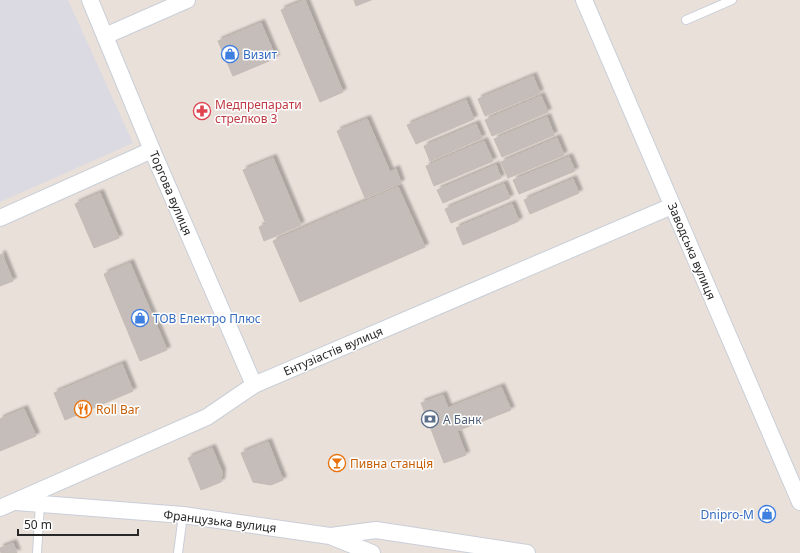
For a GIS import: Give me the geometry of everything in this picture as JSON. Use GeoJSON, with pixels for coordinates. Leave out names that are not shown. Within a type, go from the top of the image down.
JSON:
{"type":"FeatureCollection","features":[{"type":"Feature","properties":{"kind":"street","name":"Торгова вулиця"},"geometry":{"type":"LineString","coordinates":[[90,0],[152,150],[254,385]]}},
{"type":"Feature","properties":{"kind":"street"},"geometry":{"type":"LineString","coordinates":[[105,36],[187,0]]}},
{"type":"Feature","properties":{"kind":"street","name":"Заводська вулиця"},"geometry":{"type":"LineString","coordinates":[[584,0],[800,502]]}},
{"type":"Feature","properties":{"kind":"street"},"geometry":{"type":"LineString","coordinates":[[0,218],[152,150]]}},
{"type":"Feature","properties":{"kind":"street","name":"Ентузіастів вулиця"},"geometry":{"type":"LineString","coordinates":[[0,508],[207,417],[254,385],[672,206]]}},
{"type":"Feature","properties":{"kind":"street","name":"Французька вулиця"},"geometry":{"type":"LineString","coordinates":[[15,502],[183,516],[330,536],[372,553]]}},
{"type":"Feature","properties":{"kind":"street","name":"Французька вулиця"},"geometry":{"type":"LineString","coordinates":[[330,536],[376,530],[527,553]]}},
{"type":"Feature","properties":{"kind":"lane"},"geometry":{"type":"LineString","coordinates":[[686,20],[732,0]]}},
{"type":"Feature","properties":{"kind":"lane"},"geometry":{"type":"LineString","coordinates":[[37,553],[40,504]]}},
{"type":"Feature","properties":{"kind":"lane"},"geometry":{"type":"LineString","coordinates":[[178,553],[183,516]]}},
{"type":"Feature","properties":{"kind":"shaded area"},"geometry":{"type":"Polygon","coordinates":[[[0,0],[68,0],[133,143],[0,202],[0,0]]]}},
{"type":"Feature","properties":{"kind":"building"},"geometry":{"type":"Polygon","coordinates":[[[305,0],[343,92],[320,102],[281,10],[305,0]]]}},
{"type":"Feature","properties":{"kind":"building"},"geometry":{"type":"Polygon","coordinates":[[[354,0],[371,0],[356,6],[354,0]]]}},
{"type":"Feature","properties":{"kind":"building"},"geometry":{"type":"Polygon","coordinates":[[[261,23],[276,58],[233,76],[218,41],[261,23]]]}},
{"type":"Feature","properties":{"kind":"building"},"geometry":{"type":"Polygon","coordinates":[[[533,76],[540,93],[485,116],[478,99],[533,76]]]}},
{"type":"Feature","properties":{"kind":"building"},"geometry":{"type":"Polygon","coordinates":[[[541,96],[548,112],[492,136],[485,120],[541,96]]]}},
{"type":"Feature","properties":{"kind":"building"},"geometry":{"type":"Polygon","coordinates":[[[466,100],[474,119],[416,144],[407,125],[466,100]]]}},
{"type":"Feature","properties":{"kind":"building"},"geometry":{"type":"Polygon","coordinates":[[[547,117],[554,135],[502,157],[494,139],[547,117]]]}},
{"type":"Feature","properties":{"kind":"building"},"geometry":{"type":"Polygon","coordinates":[[[367,119],[390,172],[396,169],[401,183],[365,198],[337,131],[367,119]]]}},
{"type":"Feature","properties":{"kind":"building"},"geometry":{"type":"Polygon","coordinates":[[[476,124],[482,138],[430,161],[424,146],[476,124]]]}},
{"type":"Feature","properties":{"kind":"building"},"geometry":{"type":"Polygon","coordinates":[[[557,138],[564,155],[508,178],[501,162],[557,138]]]}},
{"type":"Feature","properties":{"kind":"building"},"geometry":{"type":"Polygon","coordinates":[[[484,141],[493,161],[434,186],[426,166],[484,141]]]}},
{"type":"Feature","properties":{"kind":"building"},"geometry":{"type":"Polygon","coordinates":[[[569,157],[575,171],[519,194],[513,180],[569,157]]]}},
{"type":"Feature","properties":{"kind":"building"},"geometry":{"type":"Polygon","coordinates":[[[273,158],[301,225],[264,241],[259,227],[266,224],[243,170],[273,158]]]}},
{"type":"Feature","properties":{"kind":"building"},"geometry":{"type":"Polygon","coordinates":[[[496,165],[501,178],[443,203],[437,190],[496,165]]]}},
{"type":"Feature","properties":{"kind":"building"},"geometry":{"type":"Polygon","coordinates":[[[573,179],[579,193],[530,214],[524,200],[573,179]]]}},
{"type":"Feature","properties":{"kind":"building"},"geometry":{"type":"Polygon","coordinates":[[[504,184],[510,198],[451,223],[445,209],[504,184]]]}},
{"type":"Feature","properties":{"kind":"building"},"geometry":{"type":"Polygon","coordinates":[[[398,187],[425,247],[300,302],[273,241],[398,187]]]}},
{"type":"Feature","properties":{"kind":"building"},"geometry":{"type":"Polygon","coordinates":[[[100,193],[119,238],[94,248],[75,204],[100,193]]]}},
{"type":"Feature","properties":{"kind":"building"},"geometry":{"type":"Polygon","coordinates":[[[512,204],[519,221],[463,245],[456,228],[512,204]]]}},
{"type":"Feature","properties":{"kind":"building"},"geometry":{"type":"Polygon","coordinates":[[[2,254],[13,281],[0,286],[0,255],[2,254]]]}},
{"type":"Feature","properties":{"kind":"building"},"geometry":{"type":"Polygon","coordinates":[[[130,263],[167,350],[140,361],[104,274],[130,263]]]}},
{"type":"Feature","properties":{"kind":"building"},"geometry":{"type":"Polygon","coordinates":[[[122,364],[133,391],[65,420],[54,393],[122,364]]]}},
{"type":"Feature","properties":{"kind":"building"},"geometry":{"type":"Polygon","coordinates":[[[501,387],[511,410],[457,431],[466,455],[444,463],[421,403],[443,395],[448,408],[501,387]]]}},
{"type":"Feature","properties":{"kind":"building"},"geometry":{"type":"Polygon","coordinates":[[[24,409],[36,436],[0,451],[0,419],[24,409]]]}},
{"type":"Feature","properties":{"kind":"building"},"geometry":{"type":"Polygon","coordinates":[[[268,442],[283,480],[271,485],[253,482],[241,453],[268,442]]]}},
{"type":"Feature","properties":{"kind":"building"},"geometry":{"type":"Polygon","coordinates":[[[212,448],[222,472],[221,482],[201,490],[188,458],[212,448]]]}},
{"type":"Feature","properties":{"kind":"building"},"geometry":{"type":"Polygon","coordinates":[[[13,543],[17,553],[1,553],[0,548],[13,543]]]}},
{"type":"Feature","properties":{"kind":"place","name":"Визит"},"geometry":{"type":"Point","coordinates":[230,54]}},
{"type":"Feature","properties":{"kind":"place","name":"Медпрепарати стрелков 3"},"geometry":{"type":"Point","coordinates":[202,111]}},
{"type":"Feature","properties":{"kind":"place","name":"ТОВ Електро Плюс"},"geometry":{"type":"Point","coordinates":[140,318]}},
{"type":"Feature","properties":{"kind":"place","name":"Roll Bar"},"geometry":{"type":"Point","coordinates":[83,409]}},
{"type":"Feature","properties":{"kind":"place","name":"А Банк"},"geometry":{"type":"Point","coordinates":[430,419]}},
{"type":"Feature","properties":{"kind":"place","name":"Пивна станція"},"geometry":{"type":"Point","coordinates":[337,463]}},
{"type":"Feature","properties":{"kind":"place","name":"Dnipro-M"},"geometry":{"type":"Point","coordinates":[767,514]}}]}
